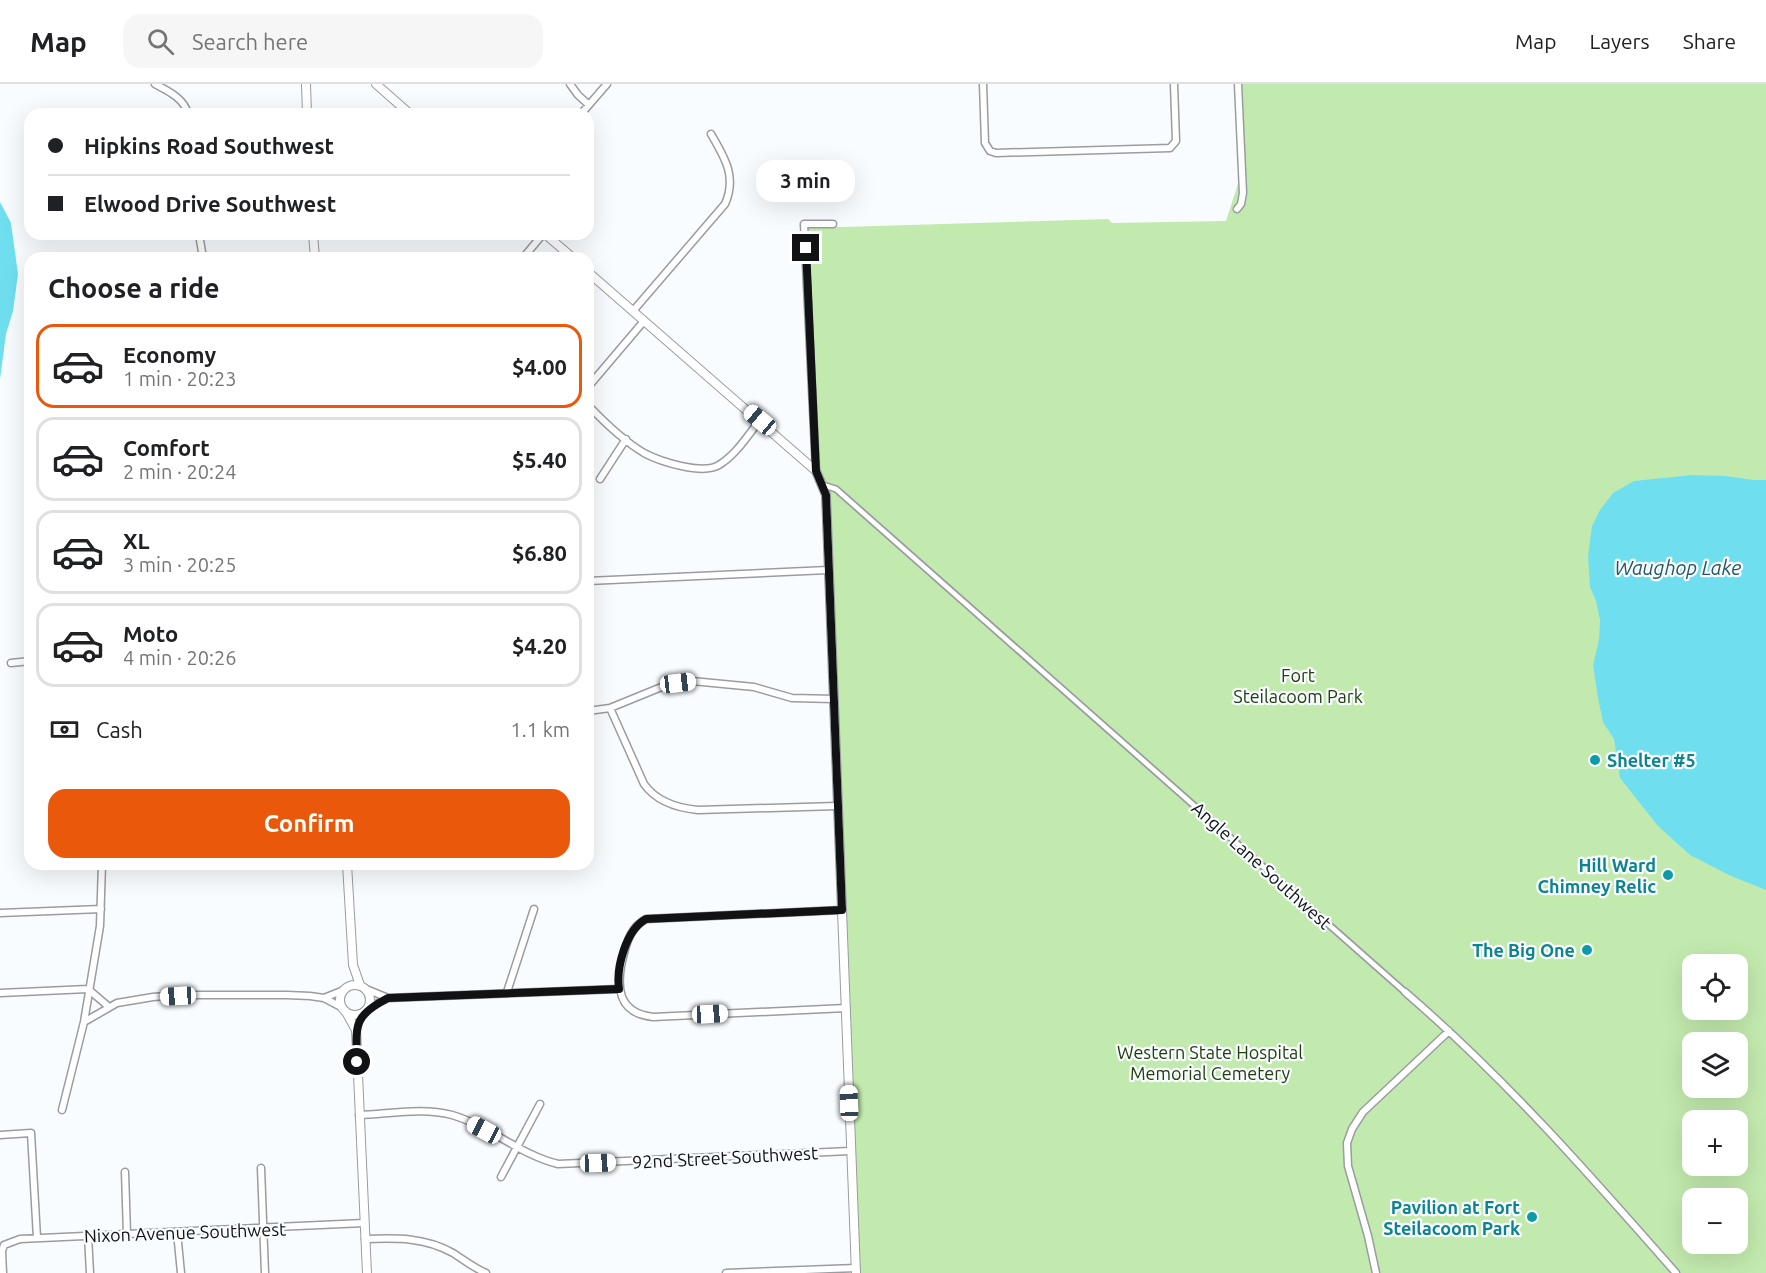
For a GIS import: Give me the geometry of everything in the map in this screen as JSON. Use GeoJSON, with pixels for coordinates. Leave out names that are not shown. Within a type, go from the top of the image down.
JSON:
{"type":"FeatureCollection","features":[{"type":"Feature","properties":{"kind":"street"},"geometry":{"type":"LineString","coordinates":[[155,84],[176,95],[186,108]]}},
{"type":"Feature","properties":{"kind":"street"},"geometry":{"type":"LineString","coordinates":[[306,84],[307,108]]}},
{"type":"Feature","properties":{"kind":"street"},"geometry":{"type":"LineString","coordinates":[[376,84],[403,108]]}},
{"type":"Feature","properties":{"kind":"street"},"geometry":{"type":"LineString","coordinates":[[570,84],[589,105]]}},
{"type":"Feature","properties":{"kind":"street"},"geometry":{"type":"LineString","coordinates":[[586,108],[607,84]]}},
{"type":"Feature","properties":{"kind":"street"},"geometry":{"type":"LineString","coordinates":[[983,84],[985,143],[990,151],[996,153],[1170,148],[1176,141],[1174,84]]}},
{"type":"Feature","properties":{"kind":"street"},"geometry":{"type":"LineString","coordinates":[[1237,209],[1241,204],[1243,193],[1238,84]]}},
{"type":"Feature","properties":{"kind":"street"},"geometry":{"type":"LineString","coordinates":[[633,311],[725,204],[730,188],[728,162],[711,134]]}},
{"type":"Feature","properties":{"kind":"street"},"geometry":{"type":"LineString","coordinates":[[816,471],[804,224],[833,224]]}},
{"type":"Feature","properties":{"kind":"street"},"geometry":{"type":"LineString","coordinates":[[528,252],[539,240]]}},
{"type":"Feature","properties":{"kind":"street"},"geometry":{"type":"LineString","coordinates":[[551,240],[566,252]]}},
{"type":"Feature","properties":{"kind":"street"},"geometry":{"type":"LineString","coordinates":[[594,277],[816,471],[826,495],[856,1270],[726,1273]]}},
{"type":"Feature","properties":{"kind":"street"},"geometry":{"type":"LineString","coordinates":[[594,380],[644,321]]}},
{"type":"Feature","properties":{"kind":"street"},"geometry":{"type":"LineString","coordinates":[[594,410],[626,439],[648,454],[703,470],[720,465],[760,420]]}},
{"type":"Feature","properties":{"kind":"street"},"geometry":{"type":"LineString","coordinates":[[600,479],[626,439]]}},
{"type":"Feature","properties":{"kind":"street","name":"Angle Lane Southwest"},"geometry":{"type":"LineString","coordinates":[[823,485],[836,489],[1449,1031],[1573,1157],[1676,1273]]}},
{"type":"Feature","properties":{"kind":"street"},"geometry":{"type":"LineString","coordinates":[[594,581],[828,570]]}},
{"type":"Feature","properties":{"kind":"street"},"geometry":{"type":"LineString","coordinates":[[11,663],[24,662]]}},
{"type":"Feature","properties":{"kind":"street"},"geometry":{"type":"LineString","coordinates":[[594,710],[610,708],[664,686],[692,681],[740,684],[792,698],[834,699]]}},
{"type":"Feature","properties":{"kind":"street"},"geometry":{"type":"LineString","coordinates":[[610,708],[644,784],[652,794],[669,803],[686,809],[698,810],[837,806]]}},
{"type":"Feature","properties":{"kind":"street"},"geometry":{"type":"LineString","coordinates":[[62,1110],[84,1022],[101,909],[102,870]]}},
{"type":"Feature","properties":{"kind":"street"},"geometry":{"type":"LineString","coordinates":[[347,870],[353,965],[340,999],[356,1030],[367,1273]]}},
{"type":"Feature","properties":{"kind":"street"},"geometry":{"type":"LineString","coordinates":[[0,913],[101,909]]}},
{"type":"Feature","properties":{"kind":"street"},"geometry":{"type":"LineString","coordinates":[[507,992],[534,909]]}},
{"type":"Feature","properties":{"kind":"street"},"geometry":{"type":"LineString","coordinates":[[842,910],[646,919],[636,927],[627,940],[619,973],[619,989],[630,1008],[638,1014],[652,1017],[846,1008]]}},
{"type":"Feature","properties":{"kind":"street"},"geometry":{"type":"LineString","coordinates":[[353,965],[370,998],[356,1030]]}},
{"type":"Feature","properties":{"kind":"street"},"geometry":{"type":"LineString","coordinates":[[324,998],[346,988],[363,987],[388,998]]}},
{"type":"Feature","properties":{"kind":"street"},"geometry":{"type":"LineString","coordinates":[[0,993],[88,989],[109,1008]]}},
{"type":"Feature","properties":{"kind":"street"},"geometry":{"type":"LineString","coordinates":[[84,1022],[109,1008],[135,999],[178,996],[287,994],[324,998],[356,1015],[388,998],[619,989]]}},
{"type":"Feature","properties":{"kind":"street"},"geometry":{"type":"LineString","coordinates":[[1376,1273],[1348,1166],[1347,1143],[1352,1129],[1363,1112],[1449,1031]]}},
{"type":"Feature","properties":{"kind":"street"},"geometry":{"type":"LineString","coordinates":[[501,1177],[540,1104]]}},
{"type":"Feature","properties":{"kind":"street","name":"92nd Street Southwest"},"geometry":{"type":"LineString","coordinates":[[359,1115],[446,1113],[468,1121],[541,1160],[558,1164],[850,1151]]}},
{"type":"Feature","properties":{"kind":"street"},"geometry":{"type":"LineString","coordinates":[[0,1135],[31,1133],[37,1238]]}},
{"type":"Feature","properties":{"kind":"street"},"geometry":{"type":"LineString","coordinates":[[261,1168],[265,1273]]}},
{"type":"Feature","properties":{"kind":"street"},"geometry":{"type":"LineString","coordinates":[[124,1172],[126,1234]]}},
{"type":"Feature","properties":{"kind":"street","name":"Nixon Avenue Southwest"},"geometry":{"type":"LineString","coordinates":[[3,1273],[4,1245],[20,1239],[364,1223]]}},
{"type":"Feature","properties":{"kind":"street"},"geometry":{"type":"LineString","coordinates":[[177,1232],[181,1273]]}},
{"type":"Feature","properties":{"kind":"street"},"geometry":{"type":"LineString","coordinates":[[88,1236],[90,1273]]}},
{"type":"Feature","properties":{"kind":"street"},"geometry":{"type":"LineString","coordinates":[[365,1239],[398,1238],[429,1242],[453,1253],[474,1271],[486,1273]]}},
{"type":"Feature","properties":{"kind":"green space","name":"Fort Steilacoom Park"},"geometry":{"type":"Polygon","coordinates":[[[1238,84],[1766,84],[1766,1273],[859,1273],[808,228],[1108,219],[1112,223],[1226,221],[1242,171],[1238,84]]]}},
{"type":"Feature","properties":{"kind":"water"},"geometry":{"type":"Polygon","coordinates":[[[0,202],[11,223],[18,274],[0,379],[0,202]]]}},
{"type":"Feature","properties":{"kind":"water","name":"Waughop Lake"},"geometry":{"type":"Polygon","coordinates":[[[1692,475],[1766,480],[1766,890],[1731,876],[1690,855],[1658,826],[1620,778],[1614,739],[1603,722],[1598,698],[1593,665],[1599,640],[1600,620],[1590,587],[1588,556],[1592,526],[1600,510],[1613,493],[1634,481],[1692,475]]]}},
{"type":"Feature","properties":{"kind":"place","name":"Shelter #5"},"geometry":{"type":"Point","coordinates":[1595,760]}},
{"type":"Feature","properties":{"kind":"place","name":"Hill Ward Chimney Relic"},"geometry":{"type":"Point","coordinates":[1668,875]}},
{"type":"Feature","properties":{"kind":"place","name":"The Big One"},"geometry":{"type":"Point","coordinates":[1587,950]}},
{"type":"Feature","properties":{"kind":"place","name":"Pavilion at Fort Steilacoom Park"},"geometry":{"type":"Point","coordinates":[1532,1217]}},
{"type":"Feature","properties":{"kind":"route"},"geometry":{"type":"LineString","coordinates":[[357,1062],[356,1030],[368,1008],[388,998],[619,989],[619,973],[627,940],[636,927],[646,919],[842,910],[826,495],[816,471],[806,248]]}},
{"type":"Feature","properties":{"kind":"park label","name":"Western State Hospital Memorial Cemetery"},"geometry":{"type":"Point","coordinates":[1210,1062]}}]}
